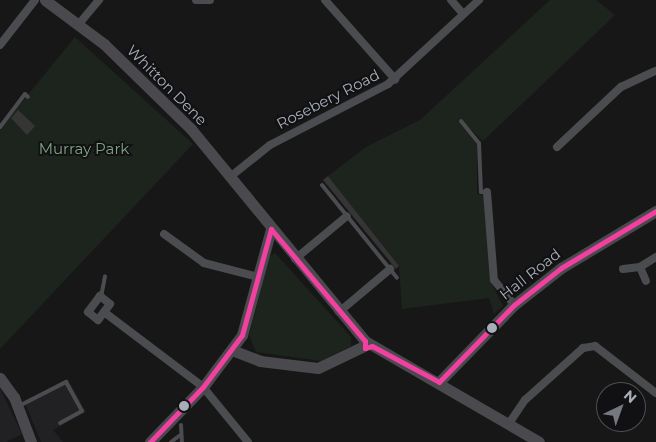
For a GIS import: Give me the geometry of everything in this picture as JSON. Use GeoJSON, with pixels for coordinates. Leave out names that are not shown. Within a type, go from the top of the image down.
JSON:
{"type":"FeatureCollection","features":[{"type":"Feature","properties":{"kind":"street"},"geometry":{"type":"LineString","coordinates":[[0,45],[34,0]]}},
{"type":"Feature","properties":{"kind":"street","name":"Whitton Dene"},"geometry":{"type":"LineString","coordinates":[[46,0],[78,24],[158,95],[230,177],[295,259],[367,344],[510,422],[539,442]]}},
{"type":"Feature","properties":{"kind":"street"},"geometry":{"type":"LineString","coordinates":[[78,24],[99,0]]}},
{"type":"Feature","properties":{"kind":"street"},"geometry":{"type":"LineString","coordinates":[[196,0],[210,0]]}},
{"type":"Feature","properties":{"kind":"street"},"geometry":{"type":"LineString","coordinates":[[324,0],[395,79]]}},
{"type":"Feature","properties":{"kind":"street"},"geometry":{"type":"LineString","coordinates":[[451,0],[463,14]]}},
{"type":"Feature","properties":{"kind":"street","name":"Rosebery Road"},"geometry":{"type":"LineString","coordinates":[[230,177],[270,145],[395,79],[479,0]]}},
{"type":"Feature","properties":{"kind":"street"},"geometry":{"type":"LineString","coordinates":[[557,146],[621,87],[656,71]]}},
{"type":"Feature","properties":{"kind":"street"},"geometry":{"type":"LineString","coordinates":[[487,192],[494,280],[514,305]]}},
{"type":"Feature","properties":{"kind":"street","name":"Hall Road"},"geometry":{"type":"LineString","coordinates":[[439,382],[514,305],[582,254],[655,212]]}},
{"type":"Feature","properties":{"kind":"street"},"geometry":{"type":"LineString","coordinates":[[295,259],[347,216]]}},
{"type":"Feature","properties":{"kind":"street"},"geometry":{"type":"LineString","coordinates":[[150,442],[203,387],[242,335],[271,229]]}},
{"type":"Feature","properties":{"kind":"street"},"geometry":{"type":"LineString","coordinates":[[164,234],[204,263],[259,277]]}},
{"type":"Feature","properties":{"kind":"street"},"geometry":{"type":"LineString","coordinates":[[624,269],[640,267],[656,257]]}},
{"type":"Feature","properties":{"kind":"street"},"geometry":{"type":"LineString","coordinates":[[640,267],[646,280]]}},
{"type":"Feature","properties":{"kind":"street"},"geometry":{"type":"LineString","coordinates":[[339,312],[390,270]]}},
{"type":"Feature","properties":{"kind":"street"},"geometry":{"type":"LineString","coordinates":[[101,297],[110,304],[104,312],[98,320],[88,312],[101,297]]}},
{"type":"Feature","properties":{"kind":"street"},"geometry":{"type":"LineString","coordinates":[[104,312],[203,387],[248,442]]}},
{"type":"Feature","properties":{"kind":"street"},"geometry":{"type":"LineString","coordinates":[[232,350],[260,361],[318,368],[367,344]]}},
{"type":"Feature","properties":{"kind":"street"},"geometry":{"type":"LineString","coordinates":[[510,422],[525,400],[583,348],[595,346],[656,393]]}},
{"type":"Feature","properties":{"kind":"street"},"geometry":{"type":"LineString","coordinates":[[2,385],[17,407],[31,442]]}},
{"type":"Feature","properties":{"kind":"lane"},"geometry":{"type":"LineString","coordinates":[[0,127],[25,94],[28,97]]}},
{"type":"Feature","properties":{"kind":"lane"},"geometry":{"type":"LineString","coordinates":[[461,121],[479,143],[481,192],[487,192]]}},
{"type":"Feature","properties":{"kind":"lane"},"geometry":{"type":"LineString","coordinates":[[322,185],[397,278]]}},
{"type":"Feature","properties":{"kind":"lane"},"geometry":{"type":"LineString","coordinates":[[101,297],[105,276]]}},
{"type":"Feature","properties":{"kind":"lane"},"geometry":{"type":"LineString","coordinates":[[17,407],[66,382],[82,411],[60,423]]}},
{"type":"Feature","properties":{"kind":"lane"},"geometry":{"type":"LineString","coordinates":[[181,425],[180,436],[182,442]]}},
{"type":"Feature","properties":{"kind":"lane"},"geometry":{"type":"LineString","coordinates":[[171,442],[180,436]]}},
{"type":"Feature","properties":{"kind":"shaded area"},"geometry":{"type":"Polygon","coordinates":[[[68,379],[86,412],[53,430],[63,442],[41,442],[24,401],[68,379]]]}},
{"type":"Feature","properties":{"kind":"shaded area"},"geometry":{"type":"Polygon","coordinates":[[[0,388],[22,434],[6,442],[0,442],[0,388]]]}},
{"type":"Feature","properties":{"kind":"green space"},"geometry":{"type":"Polygon","coordinates":[[[550,0],[596,0],[615,15],[483,141],[463,122],[477,145],[477,194],[484,195],[490,280],[503,306],[494,314],[489,298],[402,309],[399,266],[328,176],[366,147],[420,120],[550,0]]]}},
{"type":"Feature","properties":{"kind":"green space","name":"Murray Park"},"geometry":{"type":"Polygon","coordinates":[[[75,37],[193,144],[0,349],[0,129],[75,37]]]}},
{"type":"Feature","properties":{"kind":"green space"},"geometry":{"type":"Polygon","coordinates":[[[275,253],[351,337],[351,346],[321,361],[256,352],[249,335],[269,257],[275,253]]]}},
{"type":"Feature","properties":{"kind":"building"},"geometry":{"type":"Polygon","coordinates":[[[18,110],[35,126],[27,135],[11,118],[18,110]]]}},
{"type":"Feature","properties":{"kind":"building"},"geometry":{"type":"Polygon","coordinates":[[[328,176],[399,266],[396,269],[323,180],[328,176]]]}},
{"type":"Feature","properties":{"kind":"transit line"},"geometry":{"type":"LineString","coordinates":[[439,382],[514,305],[561,268],[656,211]]}},
{"type":"Feature","properties":{"kind":"transit line"},"geometry":{"type":"LineString","coordinates":[[271,229],[365,341],[365,348],[372,346],[439,382]]}},
{"type":"Feature","properties":{"kind":"transit line"},"geometry":{"type":"LineString","coordinates":[[150,442],[203,387],[242,335],[271,229]]}}]}
